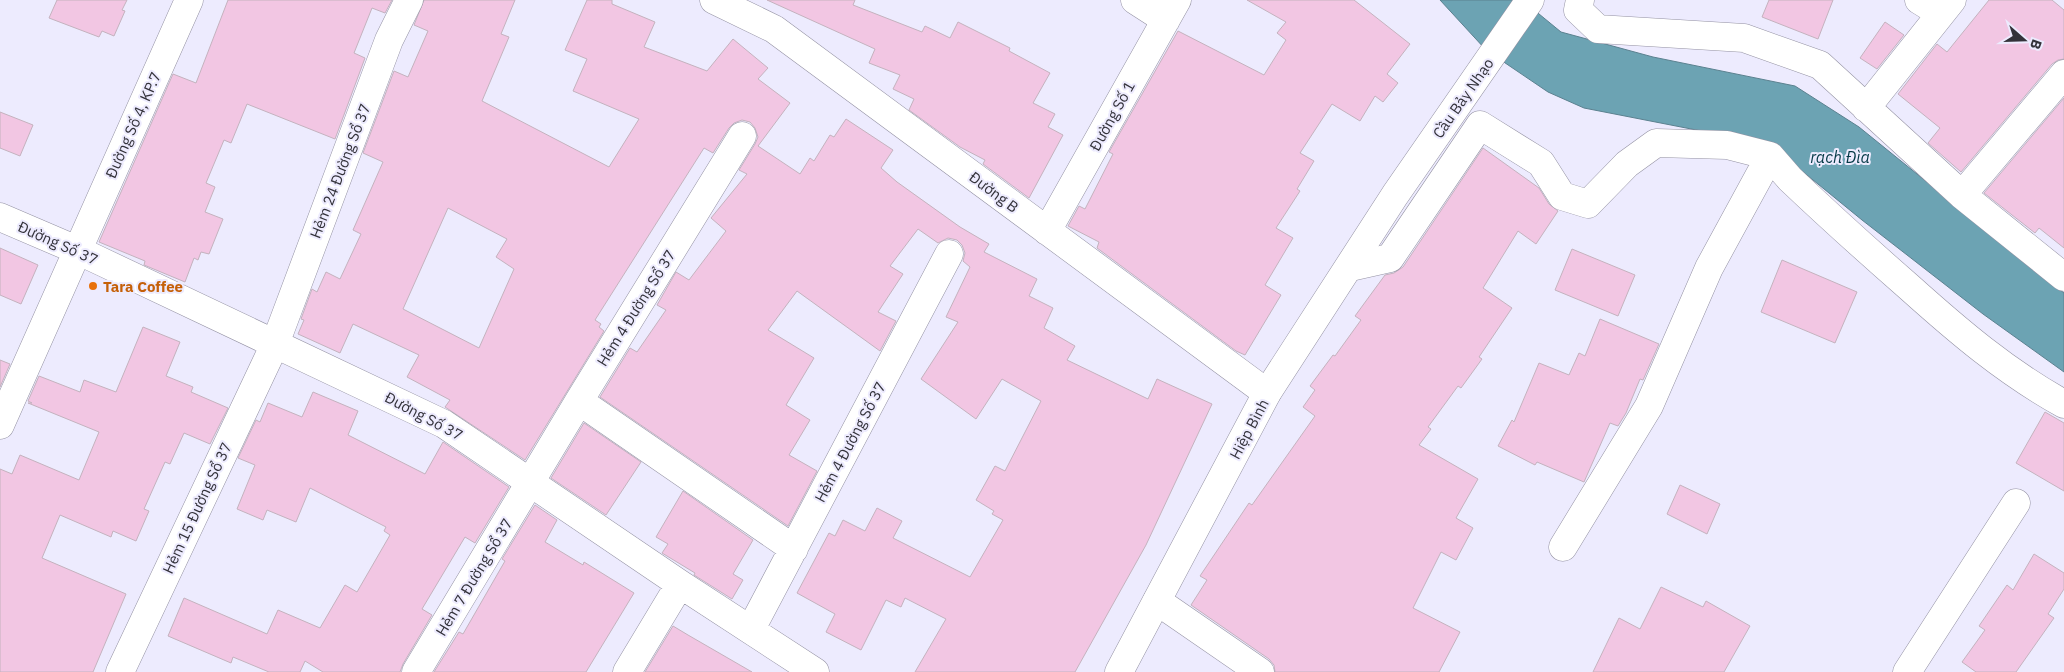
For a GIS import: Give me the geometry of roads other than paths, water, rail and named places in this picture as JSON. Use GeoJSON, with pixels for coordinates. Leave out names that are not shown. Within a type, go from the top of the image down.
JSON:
{"type":"FeatureCollection","features":[{"type":"Feature","properties":{"kind":"street","name":"Đường Số 4, KP.7"},"geometry":{"type":"LineString","coordinates":[[0,425],[189,0]]}},
{"type":"Feature","properties":{"kind":"street","name":"Hẻm 24 Đường Sổ 37"},"geometry":{"type":"LineString","coordinates":[[275,344],[389,40],[409,0]]}},
{"type":"Feature","properties":{"kind":"street","name":"Đường B"},"geometry":{"type":"LineString","coordinates":[[714,0],[774,29],[1267,393]]}},
{"type":"Feature","properties":{"kind":"street"},"geometry":{"type":"LineString","coordinates":[[1135,0],[1172,10]]}},
{"type":"Feature","properties":{"kind":"street","name":"Cầu Bảy Nhạo"},"geometry":{"type":"LineString","coordinates":[[1395,195],[1530,0]]}},
{"type":"Feature","properties":{"kind":"street"},"geometry":{"type":"LineString","coordinates":[[1580,0],[1578,10],[1598,29],[1744,38],[1820,65],[1962,195],[2064,277]]}},
{"type":"Feature","properties":{"kind":"street"},"geometry":{"type":"LineString","coordinates":[[1866,108],[1937,4]]}},
{"type":"Feature","properties":{"kind":"street","name":"Đường Số 1"},"geometry":{"type":"LineString","coordinates":[[1047,231],[1172,10]]}},
{"type":"Feature","properties":{"kind":"street"},"geometry":{"type":"LineString","coordinates":[[1962,195],[2064,74]]}},
{"type":"Feature","properties":{"kind":"street"},"geometry":{"type":"LineString","coordinates":[[1350,267],[1390,258],[1480,125],[1541,163],[1562,196],[1588,204],[1627,164],[1656,143],[1727,145],[1770,156],[1790,179],[1952,326],[1996,362],[2038,390],[2064,404]]}},
{"type":"Feature","properties":{"kind":"street","name":"Hẻm 4 Đường Sổ 37"},"geometry":{"type":"LineString","coordinates":[[532,482],[579,401],[742,136]]}},
{"type":"Feature","properties":{"kind":"street"},"geometry":{"type":"LineString","coordinates":[[1563,547],[1649,406],[1709,268],[1770,156]]}},
{"type":"Feature","properties":{"kind":"street","name":"Hiệp Bình"},"geometry":{"type":"LineString","coordinates":[[1119,672],[1267,393],[1395,195]]}},
{"type":"Feature","properties":{"kind":"street","name":"Đường Số 37"},"geometry":{"type":"LineString","coordinates":[[0,217],[77,250],[444,424],[680,584],[815,672]]}},
{"type":"Feature","properties":{"kind":"street","name":"Hẻm 4 Đường Số 37"},"geometry":{"type":"LineString","coordinates":[[751,629],[949,254]]}},
{"type":"Feature","properties":{"kind":"street","name":"Hẻm 15 Đường Sổ 37"},"geometry":{"type":"LineString","coordinates":[[120,672],[275,344]]}},
{"type":"Feature","properties":{"kind":"street"},"geometry":{"type":"LineString","coordinates":[[579,401],[794,549]]}},
{"type":"Feature","properties":{"kind":"street","name":"Hẻm 7 Đường Sổ 37"},"geometry":{"type":"LineString","coordinates":[[416,672],[532,482]]}},
{"type":"Feature","properties":{"kind":"street"},"geometry":{"type":"LineString","coordinates":[[1907,672],[2016,503]]}},
{"type":"Feature","properties":{"kind":"street"},"geometry":{"type":"LineString","coordinates":[[627,672],[680,584]]}},
{"type":"Feature","properties":{"kind":"street"},"geometry":{"type":"LineString","coordinates":[[1157,601],[1260,672]]}},
{"type":"Feature","properties":{"kind":"water","name":"rạch Đìa"},"geometry":{"type":"Polygon","coordinates":[[[1440,0],[1522,0],[1561,32],[1653,57],[1795,86],[1859,127],[2064,293],[2064,372],[1983,314],[1791,162],[1727,136],[1584,108],[1548,92],[1486,50],[1440,0]]]}},
{"type":"Feature","properties":{"kind":"place","name":"Tara Coffee"},"geometry":{"type":"Point","coordinates":[93,286]}}]}
